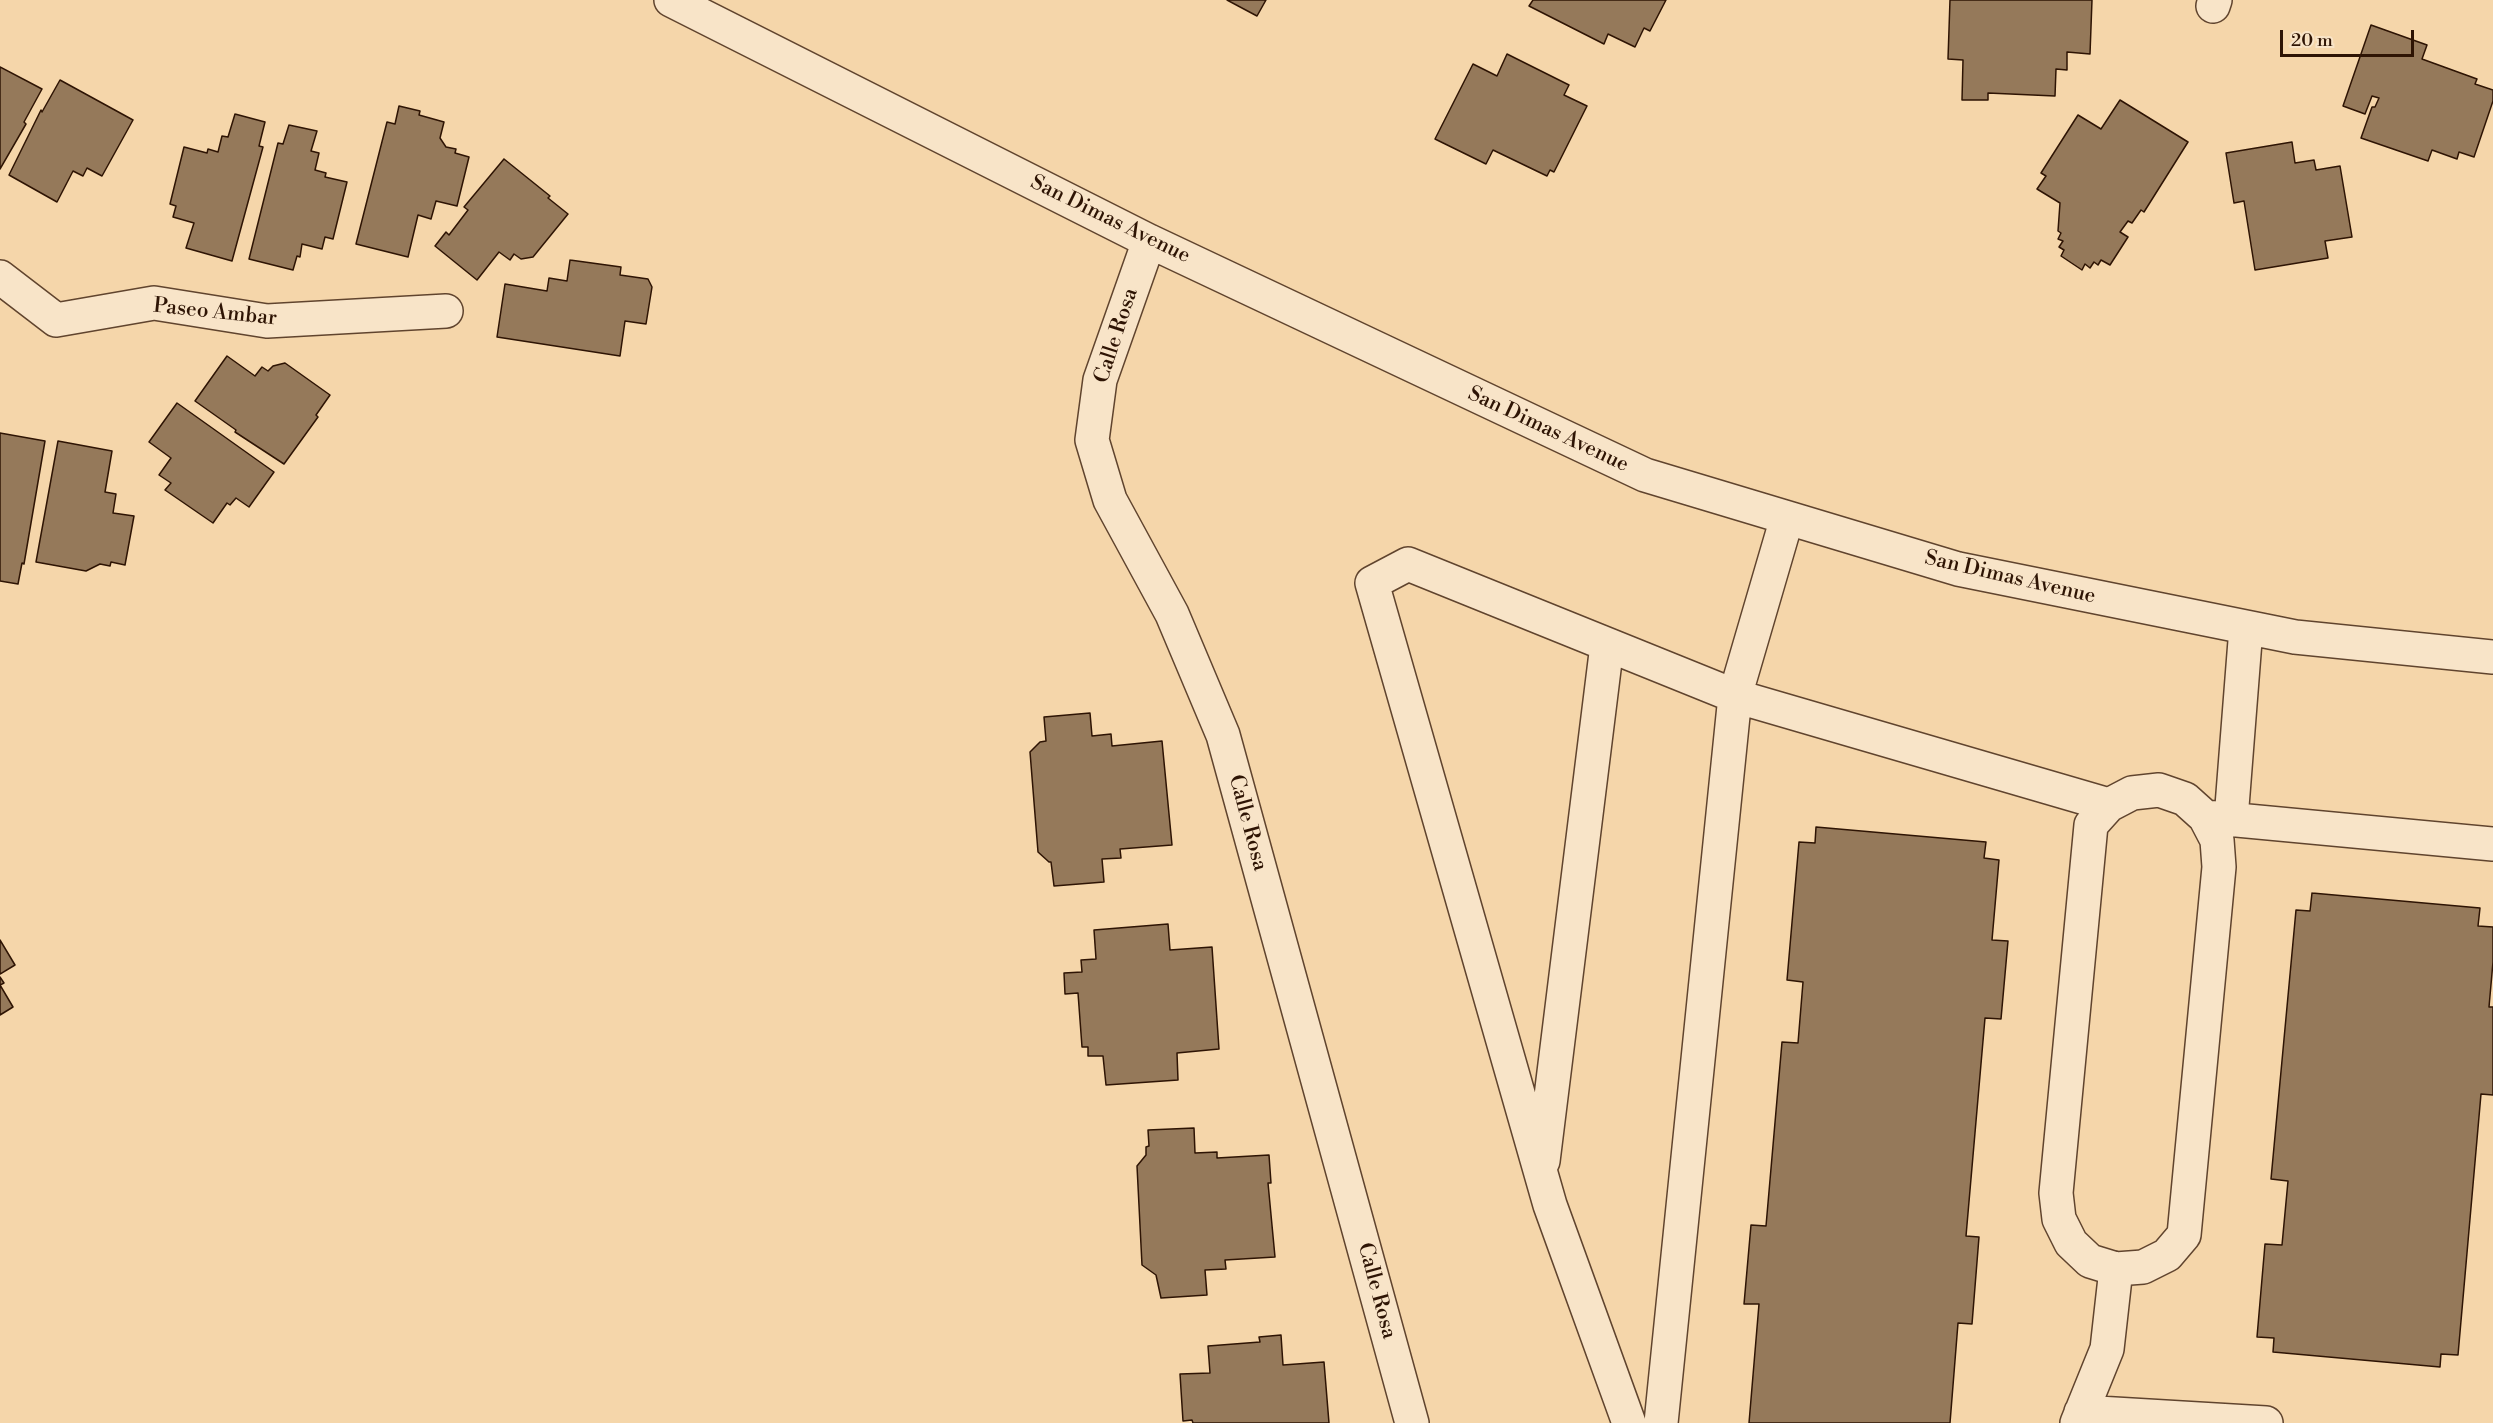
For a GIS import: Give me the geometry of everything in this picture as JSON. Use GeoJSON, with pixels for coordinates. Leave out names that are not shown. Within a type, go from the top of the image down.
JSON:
{"type":"FeatureCollection","features":[{"type":"Feature","properties":{"kind":"street","name":"San Dimas Avenue"},"geometry":{"type":"LineString","coordinates":[[676,1],[1149,241],[1645,475],[1958,569],[2295,637],[2493,657]]}},
{"type":"Feature","properties":{"kind":"street","name":"Calle Rosa"},"geometry":{"type":"LineString","coordinates":[[1149,241],[1100,380],[1092,440],[1110,500],[1172,614],[1223,735],[1412,1423]]}},
{"type":"Feature","properties":{"kind":"street","name":"Paseo Ambar"},"geometry":{"type":"LineString","coordinates":[[0,277],[56,320],[154,303],[267,321],[446,311]]}},
{"type":"Feature","properties":{"kind":"street"},"geometry":{"type":"LineString","coordinates":[[1661,1423],[1735,696],[1787,518]]}},
{"type":"Feature","properties":{"kind":"street"},"geometry":{"type":"LineString","coordinates":[[1629,1423],[1542,1175],[1372,583],[1408,564],[1735,696],[2109,805]]}},
{"type":"Feature","properties":{"kind":"street"},"geometry":{"type":"LineString","coordinates":[[2246,628],[2218,818],[2219,867],[2184,1234],[2167,1255],[2143,1267],[2116,1269],[2090,1261],[2071,1243],[2059,1219],[2056,1192],[2091,825],[2109,805],[2132,793],[2159,790],[2185,799],[2218,818],[2493,844]]}},
{"type":"Feature","properties":{"kind":"street"},"geometry":{"type":"LineString","coordinates":[[1542,1175],[1606,645]]}},
{"type":"Feature","properties":{"kind":"street"},"geometry":{"type":"LineString","coordinates":[[2116,1269],[2107,1349],[2079,1418],[2266,1423]]}},
{"type":"Feature","properties":{"kind":"building"},"geometry":{"type":"Polygon","coordinates":[[[1227,0],[1266,0],[1257,16],[1227,0]]]}},
{"type":"Feature","properties":{"kind":"building"},"geometry":{"type":"Polygon","coordinates":[[[1533,0],[1666,0],[1650,31],[1644,28],[1635,47],[1608,34],[1604,44],[1529,6],[1533,0]]]}},
{"type":"Feature","properties":{"kind":"building"},"geometry":{"type":"Polygon","coordinates":[[[1950,0],[2092,0],[2090,54],[2067,52],[2067,70],[2056,69],[2055,96],[1988,93],[1988,100],[1962,100],[1963,60],[1948,59],[1950,0]]]}},
{"type":"Feature","properties":{"kind":"building"},"geometry":{"type":"Polygon","coordinates":[[[2371,25],[2427,45],[2422,59],[2477,79],[2475,84],[2493,90],[2493,101],[2474,157],[2459,152],[2457,159],[2432,150],[2428,161],[2361,138],[2372,107],[2375,107],[2379,98],[2372,96],[2365,114],[2343,106],[2371,25]]]}},
{"type":"Feature","properties":{"kind":"building"},"geometry":{"type":"Polygon","coordinates":[[[1507,54],[1569,85],[1564,95],[1587,106],[1554,172],[1550,170],[1547,176],[1493,150],[1486,164],[1435,139],[1473,64],[1497,76],[1507,54]]]}},
{"type":"Feature","properties":{"kind":"building"},"geometry":{"type":"Polygon","coordinates":[[[0,67],[42,89],[24,122],[26,124],[0,169],[0,67]]]}},
{"type":"Feature","properties":{"kind":"building"},"geometry":{"type":"Polygon","coordinates":[[[60,80],[133,120],[102,176],[87,168],[83,176],[73,171],[57,202],[9,175],[41,110],[42,112],[60,80]]]}},
{"type":"Feature","properties":{"kind":"building"},"geometry":{"type":"Polygon","coordinates":[[[2120,100],[2188,142],[2144,212],[2141,210],[2132,223],[2128,221],[2120,232],[2128,237],[2110,265],[2101,260],[2098,265],[2094,262],[2090,268],[2085,264],[2082,270],[2061,256],[2064,250],[2059,247],[2063,241],[2058,239],[2061,233],[2058,231],[2060,203],[2037,189],[2046,176],[2041,173],[2078,115],[2101,129],[2120,100]]]}},
{"type":"Feature","properties":{"kind":"building"},"geometry":{"type":"Polygon","coordinates":[[[399,106],[420,111],[419,115],[444,122],[440,138],[446,147],[456,149],[455,153],[469,157],[457,206],[436,201],[431,219],[418,215],[408,257],[356,244],[387,122],[395,124],[399,106]]]}},
{"type":"Feature","properties":{"kind":"building"},"geometry":{"type":"Polygon","coordinates":[[[235,114],[265,122],[259,146],[263,147],[232,261],[186,248],[194,223],[173,217],[176,206],[170,204],[184,147],[207,153],[208,149],[218,152],[222,136],[228,137],[235,114]]]}},
{"type":"Feature","properties":{"kind":"building"},"geometry":{"type":"Polygon","coordinates":[[[289,125],[317,131],[311,151],[319,153],[315,170],[326,173],[325,177],[347,182],[333,239],[325,237],[322,249],[302,244],[300,257],[297,256],[293,270],[249,259],[278,143],[283,144],[289,125]]]}},
{"type":"Feature","properties":{"kind":"building"},"geometry":{"type":"Polygon","coordinates":[[[2292,142],[2295,163],[2314,160],[2316,170],[2340,166],[2352,237],[2325,241],[2328,258],[2255,270],[2244,201],[2234,203],[2226,153],[2292,142]]]}},
{"type":"Feature","properties":{"kind":"building"},"geometry":{"type":"Polygon","coordinates":[[[504,159],[550,196],[548,198],[568,214],[533,257],[521,259],[514,254],[510,260],[499,252],[477,280],[435,246],[446,232],[449,235],[468,210],[464,207],[504,159]]]}},
{"type":"Feature","properties":{"kind":"building"},"geometry":{"type":"Polygon","coordinates":[[[570,260],[621,267],[620,275],[648,279],[652,287],[646,324],[625,321],[620,356],[497,337],[505,284],[547,291],[549,278],[567,281],[570,260]]]}},
{"type":"Feature","properties":{"kind":"building"},"geometry":{"type":"Polygon","coordinates":[[[227,356],[255,376],[262,367],[268,371],[273,366],[285,363],[330,395],[316,415],[318,417],[284,464],[235,432],[236,430],[195,401],[227,356]]]}},
{"type":"Feature","properties":{"kind":"building"},"geometry":{"type":"Polygon","coordinates":[[[177,403],[274,472],[249,507],[236,498],[230,505],[227,503],[213,523],[165,490],[171,483],[159,475],[171,458],[149,442],[177,403]]]}},
{"type":"Feature","properties":{"kind":"building"},"geometry":{"type":"Polygon","coordinates":[[[0,433],[45,441],[24,564],[22,563],[18,584],[0,581],[0,433]]]}},
{"type":"Feature","properties":{"kind":"building"},"geometry":{"type":"Polygon","coordinates":[[[58,441],[112,451],[105,492],[116,494],[113,513],[134,516],[125,565],[111,562],[110,566],[100,564],[86,571],[36,562],[58,441]]]}},
{"type":"Feature","properties":{"kind":"building"},"geometry":{"type":"Polygon","coordinates":[[[1090,713],[1092,736],[1111,734],[1112,746],[1162,741],[1172,845],[1120,849],[1121,858],[1102,859],[1104,882],[1054,886],[1051,862],[1038,852],[1030,752],[1040,742],[1046,741],[1044,717],[1090,713]]]}},
{"type":"Feature","properties":{"kind":"building"},"geometry":{"type":"Polygon","coordinates":[[[1816,827],[1986,842],[1984,858],[1999,860],[1992,940],[2008,941],[2001,1019],[1985,1018],[1966,1236],[1979,1237],[1972,1324],[1958,1323],[1950,1423],[1749,1423],[1759,1304],[1744,1304],[1751,1225],[1766,1226],[1782,1042],[1798,1043],[1803,982],[1787,980],[1799,842],[1815,843],[1816,827]]]}},
{"type":"Feature","properties":{"kind":"building"},"geometry":{"type":"Polygon","coordinates":[[[2312,893],[2480,908],[2478,926],[2493,927],[2489,1007],[2493,1007],[2493,1095],[2481,1094],[2458,1355],[2441,1354],[2440,1367],[2273,1352],[2274,1338],[2257,1337],[2265,1244],[2282,1245],[2288,1181],[2271,1179],[2296,910],[2310,911],[2312,893]]]}},
{"type":"Feature","properties":{"kind":"building"},"geometry":{"type":"Polygon","coordinates":[[[1168,924],[1170,950],[1212,947],[1219,1049],[1177,1053],[1178,1080],[1106,1085],[1103,1056],[1088,1056],[1088,1047],[1082,1047],[1078,993],[1065,994],[1064,973],[1082,972],[1081,960],[1096,959],[1094,930],[1168,924]]]}},
{"type":"Feature","properties":{"kind":"building"},"geometry":{"type":"Polygon","coordinates":[[[0,940],[15,965],[0,974],[0,940]]]}},
{"type":"Feature","properties":{"kind":"building"},"geometry":{"type":"Polygon","coordinates":[[[0,985],[13,1007],[0,1015],[0,985]]]}},
{"type":"Feature","properties":{"kind":"building"},"geometry":{"type":"Polygon","coordinates":[[[1194,1128],[1195,1153],[1217,1152],[1217,1158],[1269,1155],[1271,1183],[1268,1183],[1275,1257],[1225,1260],[1226,1269],[1205,1270],[1207,1295],[1161,1298],[1156,1275],[1142,1265],[1137,1166],[1146,1155],[1146,1147],[1149,1146],[1148,1130],[1194,1128]]]}},
{"type":"Feature","properties":{"kind":"building"},"geometry":{"type":"Polygon","coordinates":[[[1281,1335],[1283,1365],[1324,1362],[1329,1423],[1193,1423],[1192,1420],[1183,1421],[1180,1374],[1210,1373],[1208,1346],[1260,1342],[1259,1337],[1281,1335]]]}}]}
